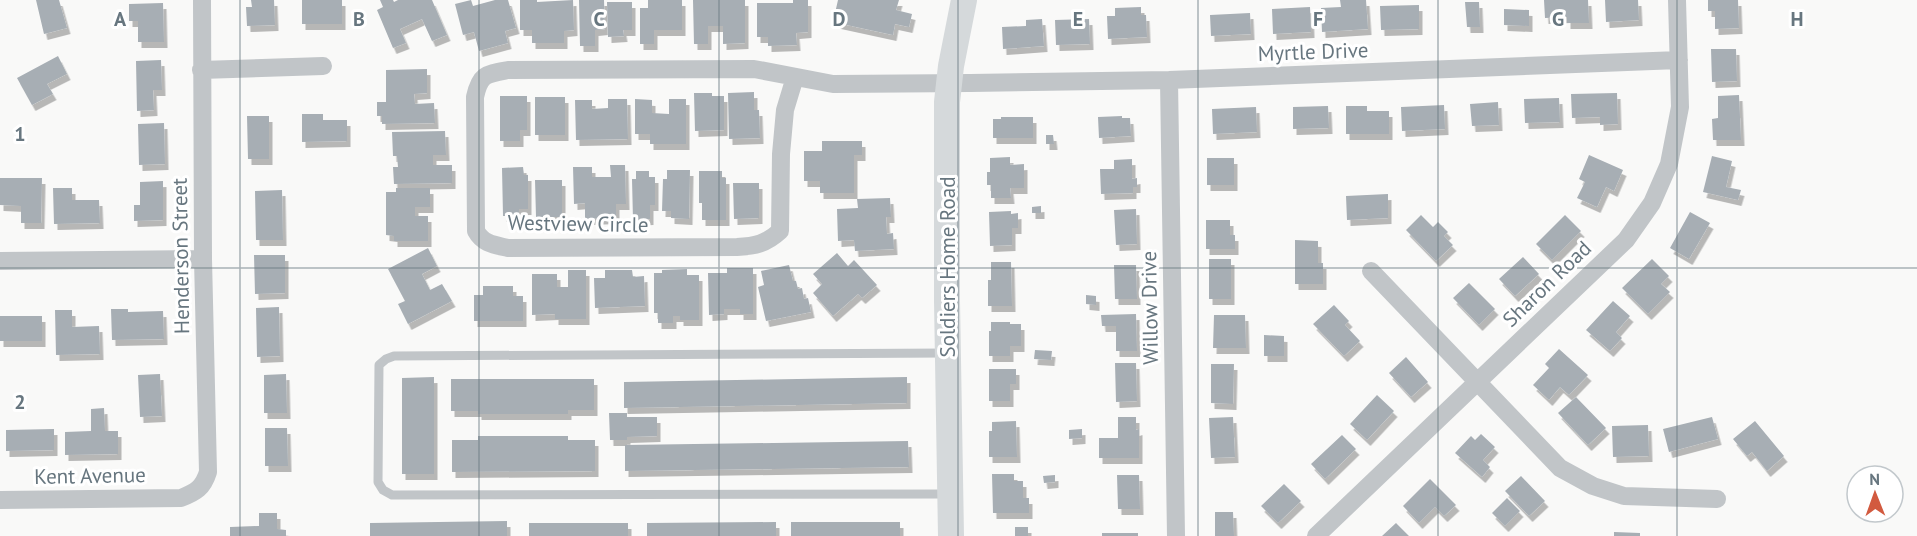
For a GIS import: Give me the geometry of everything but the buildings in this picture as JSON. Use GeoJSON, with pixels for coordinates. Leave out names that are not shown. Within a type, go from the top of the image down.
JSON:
{"type":"FeatureCollection","features":[{"type":"Feature","properties":{"kind":"street","name":"Henderson Street"},"geometry":{"type":"LineString","coordinates":[[181,498],[194,493],[204,484],[208,472],[203,259],[202,0]]}},
{"type":"Feature","properties":{"kind":"street","name":"Soldiers Home Road"},"geometry":{"type":"LineString","coordinates":[[951,536],[948,353],[949,84],[964,0]]}},
{"type":"Feature","properties":{"kind":"street","name":"Sharon Road"},"geometry":{"type":"LineString","coordinates":[[1316,536],[1626,240],[1652,203],[1669,164],[1680,107],[1677,0]]}},
{"type":"Feature","properties":{"kind":"street","name":"Myrtle Drive"},"geometry":{"type":"LineString","coordinates":[[949,84],[1169,80],[1679,60]]}},
{"type":"Feature","properties":{"kind":"street"},"geometry":{"type":"LineString","coordinates":[[201,70],[323,66]]}},
{"type":"Feature","properties":{"kind":"street","name":"Westview Circle"},"geometry":{"type":"LineString","coordinates":[[795,77],[785,110],[781,154],[780,231],[769,241],[756,246],[737,247],[508,248],[486,242],[476,231],[475,97],[478,82],[483,77],[508,70],[754,69],[833,84],[949,84]]}},
{"type":"Feature","properties":{"kind":"street","name":"Willow Drive"},"geometry":{"type":"LineString","coordinates":[[1169,80],[1176,536]]}},
{"type":"Feature","properties":{"kind":"street"},"geometry":{"type":"LineString","coordinates":[[0,261],[203,259]]}},
{"type":"Feature","properties":{"kind":"street"},"geometry":{"type":"LineString","coordinates":[[1371,271],[1560,468],[1593,486],[1624,496],[1717,500]]}},
{"type":"Feature","properties":{"kind":"street","name":"Kent Avenue"},"geometry":{"type":"LineString","coordinates":[[0,500],[181,498]]}},
{"type":"Feature","properties":{"kind":"lane"},"geometry":{"type":"LineString","coordinates":[[948,353],[394,356],[379,365],[378,482],[383,490],[392,495],[950,495]]}}]}
